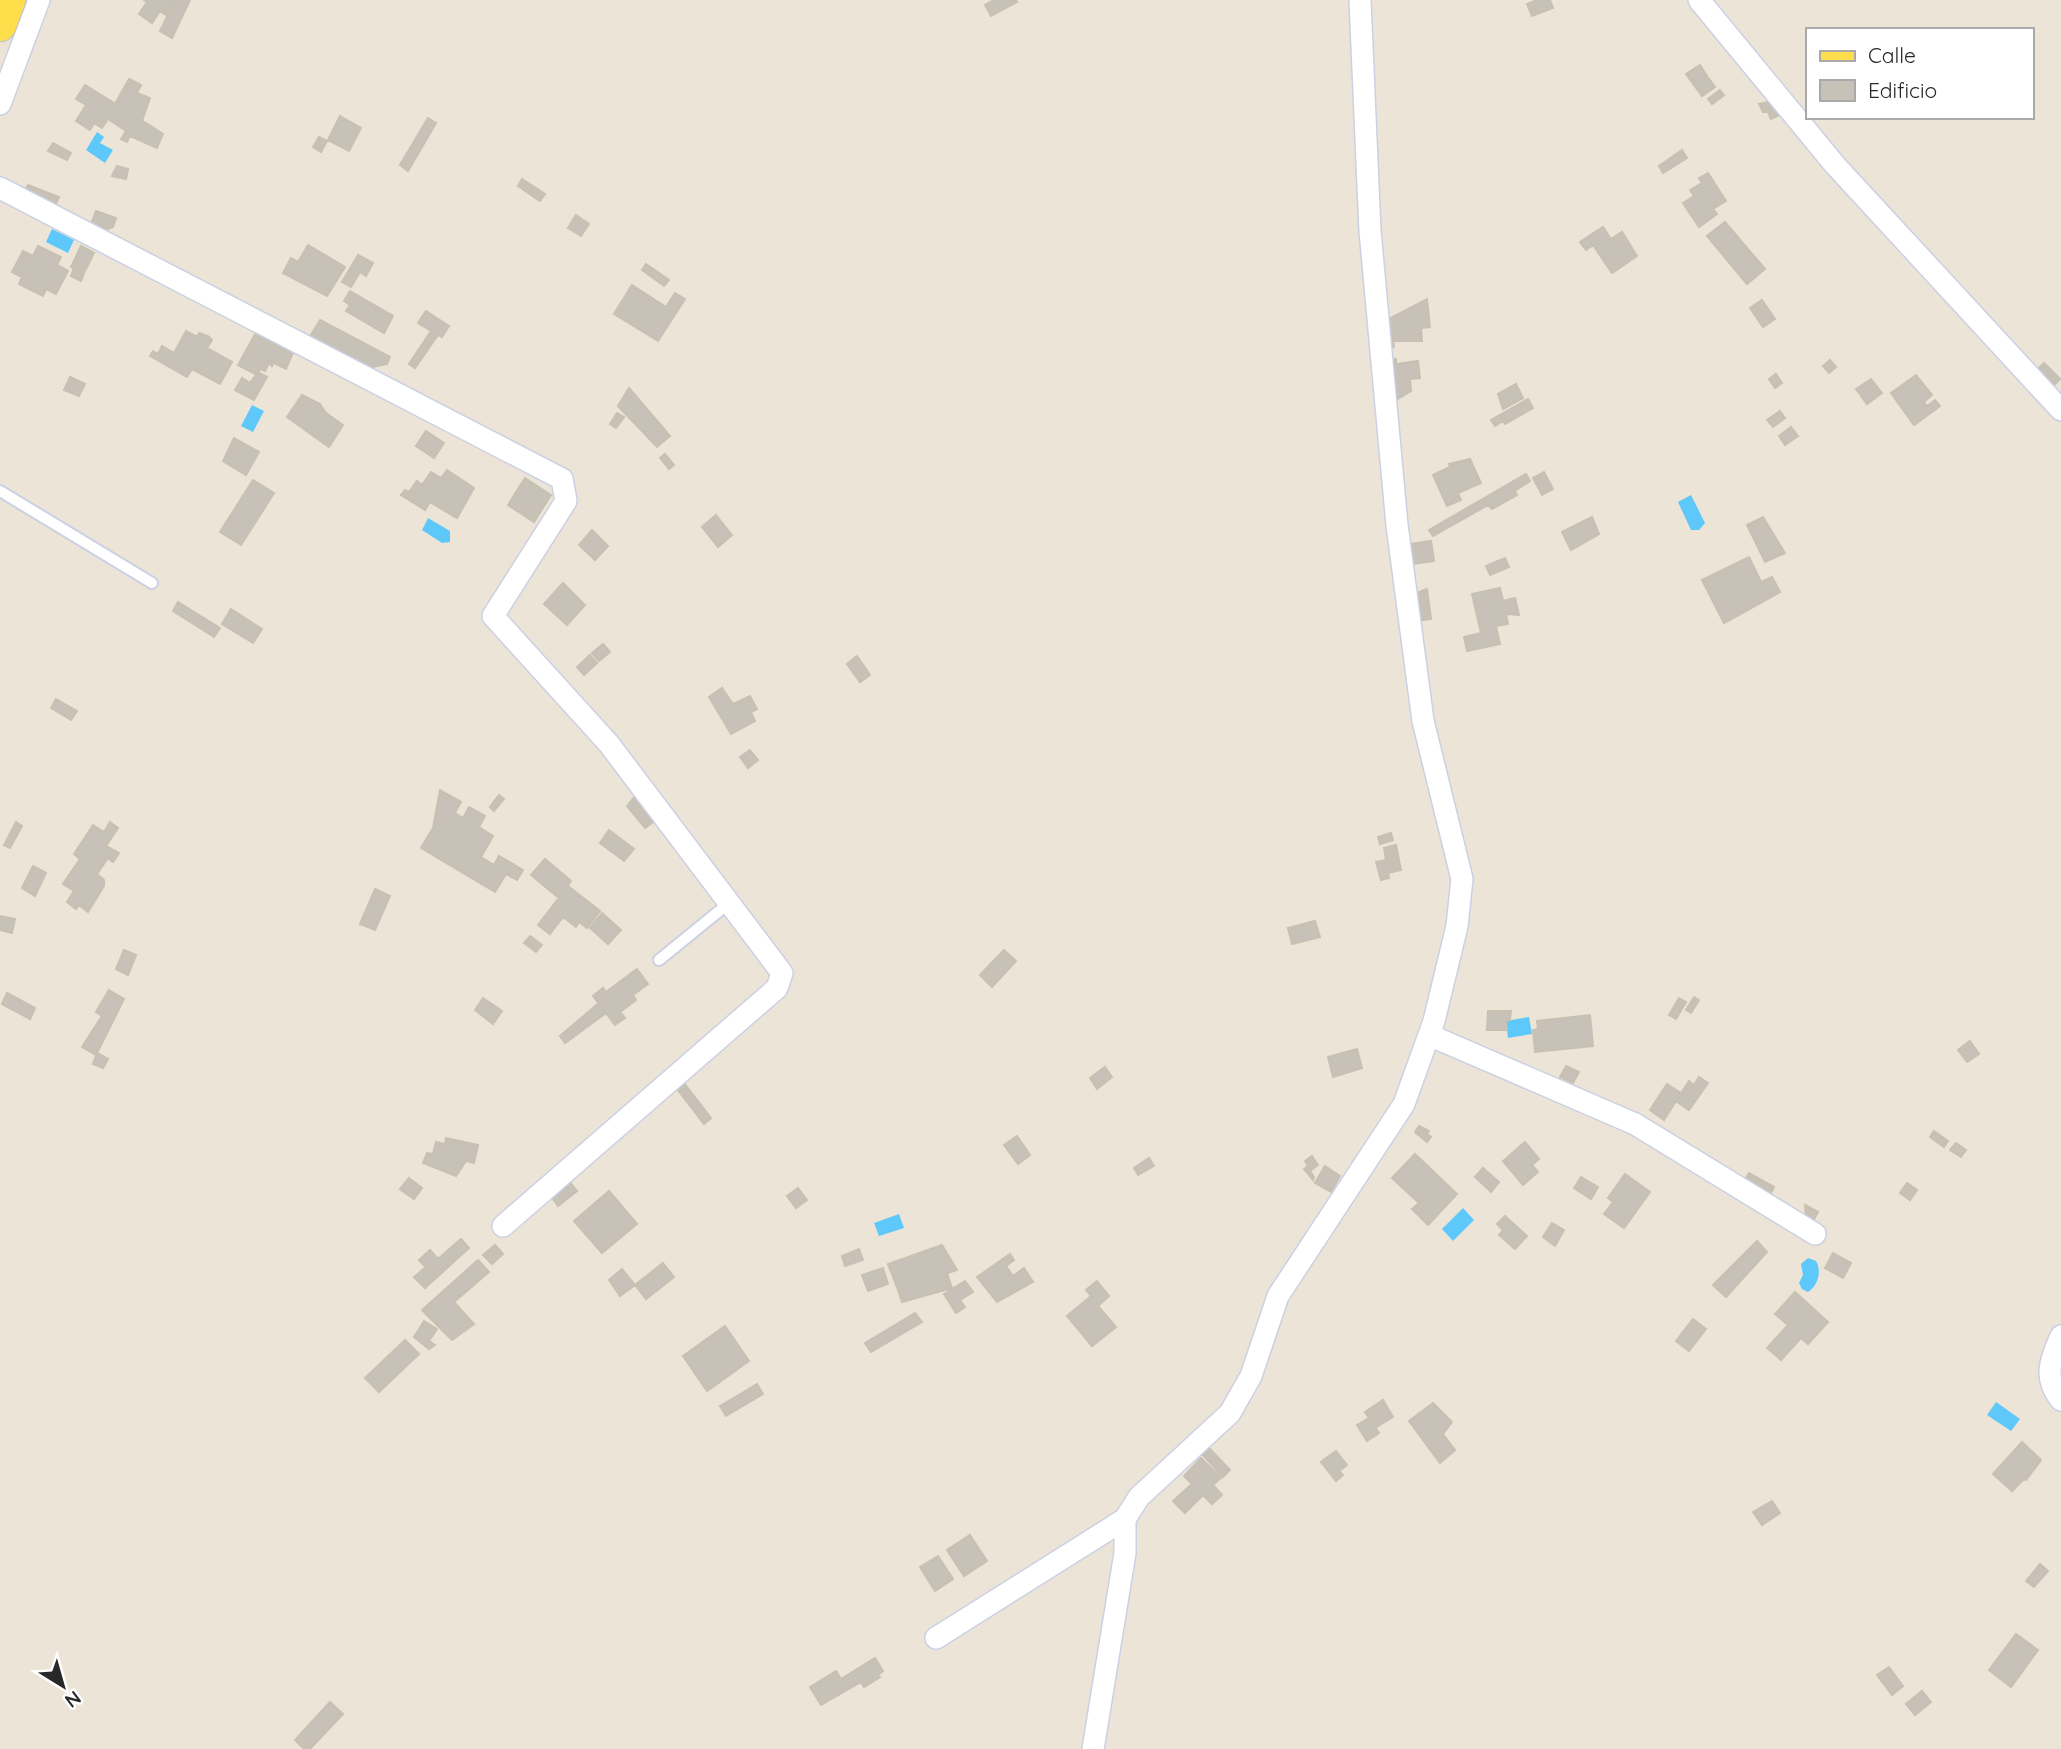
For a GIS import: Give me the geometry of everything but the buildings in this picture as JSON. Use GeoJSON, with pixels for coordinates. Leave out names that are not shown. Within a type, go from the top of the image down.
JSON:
{"type":"FeatureCollection","features":[{"type":"Feature","properties":{"kind":"main road"},"geometry":{"type":"LineString","coordinates":[[0,25],[9,0]]}},
{"type":"Feature","properties":{"kind":"street"},"geometry":{"type":"LineString","coordinates":[[0,104],[39,0]]}},
{"type":"Feature","properties":{"kind":"street"},"geometry":{"type":"LineString","coordinates":[[936,1638],[1125,1519],[1139,1497],[1230,1413],[1251,1377],[1278,1296],[1404,1104],[1429,1035],[1457,926],[1462,879],[1423,721],[1397,525],[1370,231],[1360,0]]}},
{"type":"Feature","properties":{"kind":"street"},"geometry":{"type":"LineString","coordinates":[[1699,0],[1835,165],[2061,410]]}},
{"type":"Feature","properties":{"kind":"street"},"geometry":{"type":"LineString","coordinates":[[0,188],[562,479],[566,501],[493,615],[609,744],[782,973],[777,988],[503,1226]]}},
{"type":"Feature","properties":{"kind":"street"},"geometry":{"type":"LineString","coordinates":[[1429,1035],[1635,1124],[1815,1234]]}},
{"type":"Feature","properties":{"kind":"street"},"geometry":{"type":"LineString","coordinates":[[2061,1336],[2048,1364],[2051,1388],[2061,1400]]}},
{"type":"Feature","properties":{"kind":"street"},"geometry":{"type":"LineString","coordinates":[[1093,1749],[1125,1553],[1125,1519]]}},
{"type":"Feature","properties":{"kind":"lane"},"geometry":{"type":"LineString","coordinates":[[0,491],[152,583]]}},
{"type":"Feature","properties":{"kind":"lane"},"geometry":{"type":"LineString","coordinates":[[659,960],[729,902]]}},
{"type":"Feature","properties":{"kind":"water"},"geometry":{"type":"Polygon","coordinates":[[[97,132],[104,137],[100,143],[113,150],[105,163],[86,150],[97,132]]]}},
{"type":"Feature","properties":{"kind":"water"},"geometry":{"type":"Polygon","coordinates":[[[52,229],[74,240],[68,253],[46,242],[52,229]]]}},
{"type":"Feature","properties":{"kind":"water"},"geometry":{"type":"Polygon","coordinates":[[[252,405],[264,411],[253,432],[241,426],[252,405]]]}},
{"type":"Feature","properties":{"kind":"water"},"geometry":{"type":"Polygon","coordinates":[[[1691,495],[1705,523],[1699,530],[1691,530],[1678,502],[1691,495]]]}},
{"type":"Feature","properties":{"kind":"water"},"geometry":{"type":"Polygon","coordinates":[[[428,518],[450,531],[450,542],[442,543],[422,530],[428,518]]]}},
{"type":"Feature","properties":{"kind":"water"},"geometry":{"type":"Polygon","coordinates":[[[1529,1017],[1532,1034],[1508,1038],[1506,1021],[1529,1017]]]}},
{"type":"Feature","properties":{"kind":"water"},"geometry":{"type":"Polygon","coordinates":[[[1463,1208],[1474,1220],[1453,1241],[1442,1229],[1463,1208]]]}},
{"type":"Feature","properties":{"kind":"water"},"geometry":{"type":"Polygon","coordinates":[[[899,1214],[904,1228],[879,1236],[874,1223],[899,1214]]]}},
{"type":"Feature","properties":{"kind":"water"},"geometry":{"type":"Polygon","coordinates":[[[1808,1258],[1816,1261],[1819,1274],[1817,1282],[1808,1292],[1802,1289],[1799,1283],[1803,1275],[1801,1264],[1808,1258]]]}},
{"type":"Feature","properties":{"kind":"water"},"geometry":{"type":"Polygon","coordinates":[[[1996,1402],[2020,1419],[2011,1431],[1987,1415],[1996,1402]]]}}]}
